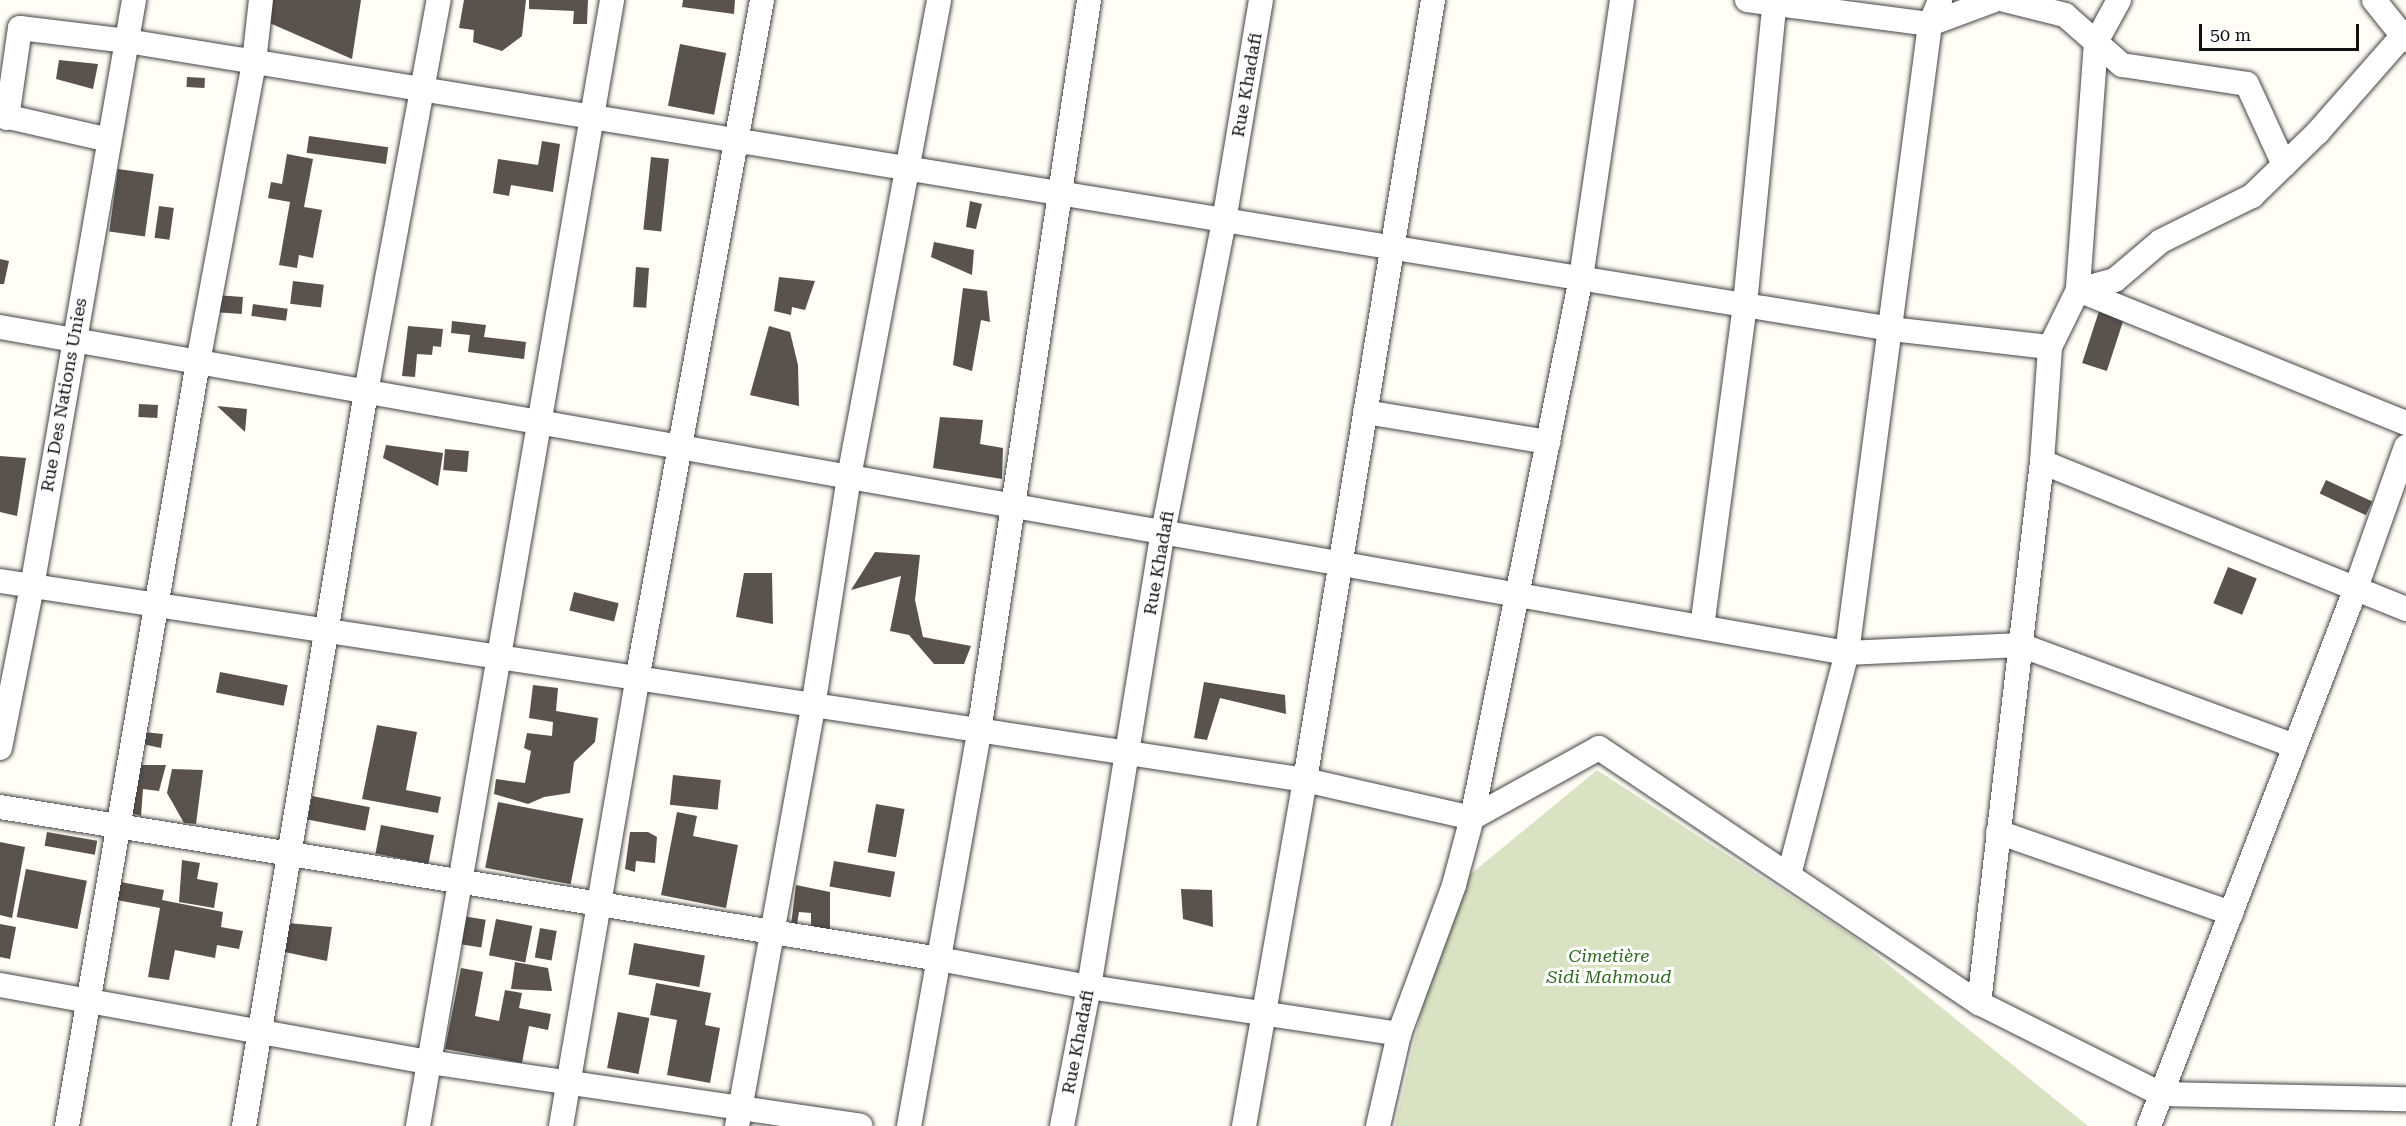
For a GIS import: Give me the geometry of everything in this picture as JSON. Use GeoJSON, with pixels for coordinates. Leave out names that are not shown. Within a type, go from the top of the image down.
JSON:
{"type":"FeatureCollection","features":[{"type":"Feature","properties":{"kind":"street","name":"Rue Des Nations Unies"},"geometry":{"type":"LineString","coordinates":[[0,748],[32,587],[73,340],[134,0]]}},
{"type":"Feature","properties":{"kind":"street"},"geometry":{"type":"LineString","coordinates":[[67,1126],[159,606],[198,362],[254,62],[261,0]]}},
{"type":"Feature","properties":{"kind":"street"},"geometry":{"type":"LineString","coordinates":[[244,1126],[366,392],[439,0]]}},
{"type":"Feature","properties":{"kind":"street"},"geometry":{"type":"LineString","coordinates":[[418,1126],[501,659],[538,422],[612,0]]}},
{"type":"Feature","properties":{"kind":"street"},"geometry":{"type":"LineString","coordinates":[[561,1126],[637,680],[762,0]]}},
{"type":"Feature","properties":{"kind":"street"},"geometry":{"type":"LineString","coordinates":[[739,1116],[813,707],[849,477],[939,0]]}},
{"type":"Feature","properties":{"kind":"street"},"geometry":{"type":"LineString","coordinates":[[909,1126],[979,732],[1011,506],[1089,0]]}},
{"type":"Feature","properties":{"kind":"street","name":"Rue Khadafi"},"geometry":{"type":"LineString","coordinates":[[1062,1126],[1089,987],[1163,532],[1224,221],[1261,0]]}},
{"type":"Feature","properties":{"kind":"street"},"geometry":{"type":"LineString","coordinates":[[1244,1126],[1305,780],[1433,0]]}},
{"type":"Feature","properties":{"kind":"street"},"geometry":{"type":"LineString","coordinates":[[1378,1126],[1399,1034],[1454,885],[1472,818],[1519,595],[1581,278],[1622,0]]}},
{"type":"Feature","properties":{"kind":"street"},"geometry":{"type":"LineString","coordinates":[[1747,0],[1930,24],[1995,0]]}},
{"type":"Feature","properties":{"kind":"street"},"geometry":{"type":"LineString","coordinates":[[1789,875],[1847,653],[1892,329],[1930,24],[1940,0]]}},
{"type":"Feature","properties":{"kind":"street"},"geometry":{"type":"LineString","coordinates":[[2005,0],[2065,15],[2122,65],[2247,84],[2284,165]]}},
{"type":"Feature","properties":{"kind":"street"},"geometry":{"type":"LineString","coordinates":[[1979,1003],[2042,462],[2050,346],[2078,290],[2096,42],[2119,0]]}},
{"type":"Feature","properties":{"kind":"street"},"geometry":{"type":"LineString","coordinates":[[2078,290],[2115,280],[2162,241],[2252,196],[2284,165],[2406,36],[2374,0]]}},
{"type":"Feature","properties":{"kind":"street"},"geometry":{"type":"LineString","coordinates":[[1702,627],[1745,304],[1775,2]]}},
{"type":"Feature","properties":{"kind":"street"},"geometry":{"type":"LineString","coordinates":[[109,140],[4,116],[20,28],[127,41],[1892,329],[2050,346]]}},
{"type":"Feature","properties":{"kind":"street"},"geometry":{"type":"LineString","coordinates":[[2078,290],[2406,423]]}},
{"type":"Feature","properties":{"kind":"street"},"geometry":{"type":"LineString","coordinates":[[0,327],[1847,653],[2020,645],[2295,746]]}},
{"type":"Feature","properties":{"kind":"street"},"geometry":{"type":"LineString","coordinates":[[1365,412],[1549,442]]}},
{"type":"Feature","properties":{"kind":"street"},"geometry":{"type":"LineString","coordinates":[[2149,1126],[2356,588],[2406,447]]}},
{"type":"Feature","properties":{"kind":"street"},"geometry":{"type":"LineString","coordinates":[[2042,462],[2406,609]]}},
{"type":"Feature","properties":{"kind":"street"},"geometry":{"type":"LineString","coordinates":[[0,581],[813,707],[1305,780],[1472,818],[1599,748],[1979,1003],[2161,1094],[2406,1099]]}},
{"type":"Feature","properties":{"kind":"street"},"geometry":{"type":"LineString","coordinates":[[0,807],[939,959],[1089,987],[1399,1034]]}},
{"type":"Feature","properties":{"kind":"street"},"geometry":{"type":"LineString","coordinates":[[1998,832],[2230,913]]}},
{"type":"Feature","properties":{"kind":"street"},"geometry":{"type":"LineString","coordinates":[[0,984],[429,1062],[568,1083],[739,1116],[860,1126]]}},
{"type":"Feature","properties":{"kind":"green space","name":"Cimetière Sidi Mahmoud"},"geometry":{"type":"Polygon","coordinates":[[[1597,770],[1858,940],[2088,1126],[1395,1126],[1433,961],[1466,878],[1597,770]]]}},
{"type":"Feature","properties":{"kind":"building"},"geometry":{"type":"Polygon","coordinates":[[[266,0],[361,0],[352,59],[265,21],[266,0]]]}},
{"type":"Feature","properties":{"kind":"building"},"geometry":{"type":"Polygon","coordinates":[[[464,0],[526,0],[522,36],[502,51],[473,42],[474,30],[459,28],[464,0]]]}},
{"type":"Feature","properties":{"kind":"building"},"geometry":{"type":"Polygon","coordinates":[[[529,0],[588,0],[587,24],[573,24],[574,11],[529,9],[529,0]]]}},
{"type":"Feature","properties":{"kind":"building"},"geometry":{"type":"Polygon","coordinates":[[[683,0],[735,0],[734,14],[682,7],[683,0]]]}},
{"type":"Feature","properties":{"kind":"building"},"geometry":{"type":"Polygon","coordinates":[[[680,44],[726,53],[714,115],[668,106],[680,44]]]}},
{"type":"Feature","properties":{"kind":"building"},"geometry":{"type":"Polygon","coordinates":[[[59,60],[98,64],[93,89],[56,79],[59,60]]]}},
{"type":"Feature","properties":{"kind":"building"},"geometry":{"type":"Polygon","coordinates":[[[187,77],[205,78],[204,88],[186,87],[187,77]]]}},
{"type":"Feature","properties":{"kind":"building"},"geometry":{"type":"Polygon","coordinates":[[[309,136],[388,147],[386,164],[307,153],[309,136]]]}},
{"type":"Feature","properties":{"kind":"building"},"geometry":{"type":"Polygon","coordinates":[[[542,141],[560,144],[553,192],[511,185],[509,196],[493,193],[498,159],[538,165],[542,141]]]}},
{"type":"Feature","properties":{"kind":"building"},"geometry":{"type":"Polygon","coordinates":[[[287,154],[313,159],[304,207],[322,210],[313,258],[299,255],[297,268],[279,265],[290,202],[268,198],[271,182],[282,184],[287,154]]]}},
{"type":"Feature","properties":{"kind":"building"},"geometry":{"type":"Polygon","coordinates":[[[651,157],[669,159],[661,231],[643,230],[651,157]]]}},
{"type":"Feature","properties":{"kind":"building"},"geometry":{"type":"Polygon","coordinates":[[[118,169],[154,174],[145,236],[109,231],[118,169]]]}},
{"type":"Feature","properties":{"kind":"building"},"geometry":{"type":"Polygon","coordinates":[[[970,201],[982,204],[976,229],[966,227],[970,201]]]}},
{"type":"Feature","properties":{"kind":"building"},"geometry":{"type":"Polygon","coordinates":[[[159,206],[174,208],[169,240],[155,238],[159,206]]]}},
{"type":"Feature","properties":{"kind":"building"},"geometry":{"type":"Polygon","coordinates":[[[934,242],[974,250],[972,275],[931,257],[934,242]]]}},
{"type":"Feature","properties":{"kind":"building"},"geometry":{"type":"Polygon","coordinates":[[[0,259],[9,261],[4,284],[0,284],[0,259]]]}},
{"type":"Feature","properties":{"kind":"building"},"geometry":{"type":"Polygon","coordinates":[[[636,267],[649,268],[646,308],[633,307],[636,267]]]}},
{"type":"Feature","properties":{"kind":"building"},"geometry":{"type":"Polygon","coordinates":[[[779,277],[815,281],[805,310],[792,307],[791,315],[774,311],[779,277]]]}},
{"type":"Feature","properties":{"kind":"building"},"geometry":{"type":"Polygon","coordinates":[[[293,281],[324,285],[321,308],[290,304],[293,281]]]}},
{"type":"Feature","properties":{"kind":"building"},"geometry":{"type":"Polygon","coordinates":[[[963,288],[987,291],[990,322],[981,320],[972,371],[953,365],[963,288]]]}},
{"type":"Feature","properties":{"kind":"building"},"geometry":{"type":"Polygon","coordinates":[[[215,295],[243,297],[242,314],[214,312],[215,295]]]}},
{"type":"Feature","properties":{"kind":"building"},"geometry":{"type":"Polygon","coordinates":[[[253,304],[288,309],[286,321],[251,316],[253,304]]]}},
{"type":"Feature","properties":{"kind":"building"},"geometry":{"type":"Polygon","coordinates":[[[2101,305],[2126,313],[2107,371],[2082,363],[2101,305]]]}},
{"type":"Feature","properties":{"kind":"building"},"geometry":{"type":"Polygon","coordinates":[[[452,321],[486,325],[484,337],[526,342],[524,359],[468,352],[470,335],[451,333],[452,321]]]}},
{"type":"Feature","properties":{"kind":"building"},"geometry":{"type":"Polygon","coordinates":[[[408,326],[443,329],[441,347],[433,346],[432,355],[417,354],[415,377],[402,376],[408,326]]]}},
{"type":"Feature","properties":{"kind":"building"},"geometry":{"type":"Polygon","coordinates":[[[769,326],[790,332],[798,365],[799,406],[750,395],[769,326]]]}},
{"type":"Feature","properties":{"kind":"building"},"geometry":{"type":"Polygon","coordinates":[[[139,404],[158,405],[157,418],[138,417],[139,404]]]}},
{"type":"Feature","properties":{"kind":"building"},"geometry":{"type":"Polygon","coordinates":[[[217,406],[247,409],[245,432],[217,406]]]}},
{"type":"Feature","properties":{"kind":"building"},"geometry":{"type":"Polygon","coordinates":[[[940,417],[983,420],[980,444],[1003,448],[1002,479],[933,468],[940,417]]]}},
{"type":"Feature","properties":{"kind":"building"},"geometry":{"type":"Polygon","coordinates":[[[386,445],[443,453],[438,486],[383,458],[386,445]]]}},
{"type":"Feature","properties":{"kind":"building"},"geometry":{"type":"Polygon","coordinates":[[[445,449],[469,451],[467,472],[443,470],[445,449]]]}},
{"type":"Feature","properties":{"kind":"building"},"geometry":{"type":"Polygon","coordinates":[[[0,456],[26,458],[17,516],[0,512],[0,456]]]}},
{"type":"Feature","properties":{"kind":"building"},"geometry":{"type":"Polygon","coordinates":[[[2326,480],[2372,502],[2366,515],[2320,494],[2326,480]]]}},
{"type":"Feature","properties":{"kind":"building"},"geometry":{"type":"Polygon","coordinates":[[[875,552],[920,555],[915,600],[923,637],[971,646],[964,664],[934,664],[909,635],[890,631],[901,576],[851,590],[875,552]]]}},
{"type":"Feature","properties":{"kind":"building"},"geometry":{"type":"Polygon","coordinates":[[[2228,567],[2257,579],[2242,615],[2213,603],[2228,567]]]}},
{"type":"Feature","properties":{"kind":"building"},"geometry":{"type":"Polygon","coordinates":[[[744,573],[772,573],[773,624],[736,617],[744,573]]]}},
{"type":"Feature","properties":{"kind":"building"},"geometry":{"type":"Polygon","coordinates":[[[574,592],[619,603],[614,622],[569,610],[574,592]]]}},
{"type":"Feature","properties":{"kind":"building"},"geometry":{"type":"Polygon","coordinates":[[[220,672],[288,685],[284,706],[216,693],[220,672]]]}},
{"type":"Feature","properties":{"kind":"building"},"geometry":{"type":"Polygon","coordinates":[[[1204,682],[1285,695],[1286,714],[1220,698],[1207,740],[1194,738],[1204,682]]]}},
{"type":"Feature","properties":{"kind":"building"},"geometry":{"type":"Polygon","coordinates":[[[533,685],[558,688],[556,711],[598,718],[595,742],[574,762],[570,793],[544,797],[528,804],[494,794],[496,779],[525,783],[531,751],[524,748],[527,733],[552,736],[553,722],[529,718],[533,685]]]}},
{"type":"Feature","properties":{"kind":"building"},"geometry":{"type":"Polygon","coordinates":[[[377,725],[417,732],[406,790],[441,797],[438,813],[362,799],[377,725]]]}},
{"type":"Feature","properties":{"kind":"building"},"geometry":{"type":"Polygon","coordinates":[[[143,732],[163,734],[161,748],[142,744],[143,732]]]}},
{"type":"Feature","properties":{"kind":"building"},"geometry":{"type":"Polygon","coordinates":[[[138,765],[166,765],[159,791],[143,789],[141,816],[132,813],[138,765]]]}},
{"type":"Feature","properties":{"kind":"building"},"geometry":{"type":"Polygon","coordinates":[[[172,769],[203,770],[196,824],[184,823],[167,793],[172,769]]]}},
{"type":"Feature","properties":{"kind":"building"},"geometry":{"type":"Polygon","coordinates":[[[673,775],[721,780],[718,810],[670,805],[673,775]]]}},
{"type":"Feature","properties":{"kind":"building"},"geometry":{"type":"Polygon","coordinates":[[[312,796],[370,807],[365,831],[307,820],[312,796]]]}},
{"type":"Feature","properties":{"kind":"building"},"geometry":{"type":"Polygon","coordinates":[[[498,802],[583,819],[571,884],[485,868],[498,802]]]}},
{"type":"Feature","properties":{"kind":"building"},"geometry":{"type":"Polygon","coordinates":[[[876,804],[905,809],[896,857],[867,852],[876,804]]]}},
{"type":"Feature","properties":{"kind":"building"},"geometry":{"type":"Polygon","coordinates":[[[677,812],[697,816],[693,836],[738,845],[726,908],[661,895],[677,812]]]}},
{"type":"Feature","properties":{"kind":"building"},"geometry":{"type":"Polygon","coordinates":[[[381,825],[434,835],[428,864],[375,853],[381,825]]]}},
{"type":"Feature","properties":{"kind":"building"},"geometry":{"type":"Polygon","coordinates":[[[47,832],[97,841],[95,855],[45,846],[47,832]]]}},
{"type":"Feature","properties":{"kind":"building"},"geometry":{"type":"Polygon","coordinates":[[[630,832],[648,832],[657,837],[655,863],[636,861],[635,872],[625,869],[630,832]]]}},
{"type":"Feature","properties":{"kind":"building"},"geometry":{"type":"Polygon","coordinates":[[[0,842],[25,847],[12,918],[0,915],[0,842]]]}},
{"type":"Feature","properties":{"kind":"building"},"geometry":{"type":"Polygon","coordinates":[[[182,860],[200,863],[197,879],[218,883],[214,908],[179,902],[182,860]]]}},
{"type":"Feature","properties":{"kind":"building"},"geometry":{"type":"Polygon","coordinates":[[[834,861],[895,872],[891,897],[829,887],[834,861]]]}},
{"type":"Feature","properties":{"kind":"building"},"geometry":{"type":"Polygon","coordinates":[[[26,869],[87,881],[78,929],[17,917],[26,869]]]}},
{"type":"Feature","properties":{"kind":"building"},"geometry":{"type":"Polygon","coordinates":[[[115,881],[164,890],[162,900],[223,912],[221,927],[243,931],[239,949],[217,945],[215,958],[175,950],[169,980],[148,977],[160,908],[111,899],[115,881]]]}},
{"type":"Feature","properties":{"kind":"building"},"geometry":{"type":"Polygon","coordinates":[[[796,885],[830,892],[830,933],[811,928],[811,913],[799,912],[797,924],[791,925],[796,885]]]}},
{"type":"Feature","properties":{"kind":"building"},"geometry":{"type":"Polygon","coordinates":[[[1181,889],[1212,890],[1213,927],[1183,919],[1181,889]]]}},
{"type":"Feature","properties":{"kind":"building"},"geometry":{"type":"Polygon","coordinates":[[[462,916],[486,920],[481,947],[458,944],[462,916]]]}},
{"type":"Feature","properties":{"kind":"building"},"geometry":{"type":"Polygon","coordinates":[[[496,919],[532,926],[525,962],[489,955],[496,919]]]}},
{"type":"Feature","properties":{"kind":"building"},"geometry":{"type":"Polygon","coordinates":[[[288,923],[332,927],[327,961],[280,951],[288,923]]]}},
{"type":"Feature","properties":{"kind":"building"},"geometry":{"type":"Polygon","coordinates":[[[0,924],[16,927],[10,959],[0,957],[0,924]]]}},
{"type":"Feature","properties":{"kind":"building"},"geometry":{"type":"Polygon","coordinates":[[[540,928],[557,931],[552,960],[535,958],[540,928]]]}},
{"type":"Feature","properties":{"kind":"building"},"geometry":{"type":"Polygon","coordinates":[[[634,943],[705,956],[699,987],[628,975],[634,943]]]}},
{"type":"Feature","properties":{"kind":"building"},"geometry":{"type":"Polygon","coordinates":[[[515,962],[548,968],[552,991],[511,989],[515,962]]]}},
{"type":"Feature","properties":{"kind":"building"},"geometry":{"type":"Polygon","coordinates":[[[461,968],[483,972],[475,1016],[499,1021],[505,990],[522,993],[519,1008],[551,1014],[548,1030],[529,1026],[522,1063],[445,1049],[461,968]]]}},
{"type":"Feature","properties":{"kind":"building"},"geometry":{"type":"Polygon","coordinates":[[[656,983],[711,993],[705,1025],[720,1028],[710,1083],[667,1075],[677,1020],[650,1015],[656,983]]]}},
{"type":"Feature","properties":{"kind":"building"},"geometry":{"type":"Polygon","coordinates":[[[618,1012],[649,1018],[639,1074],[607,1068],[618,1012]]]}}]}
